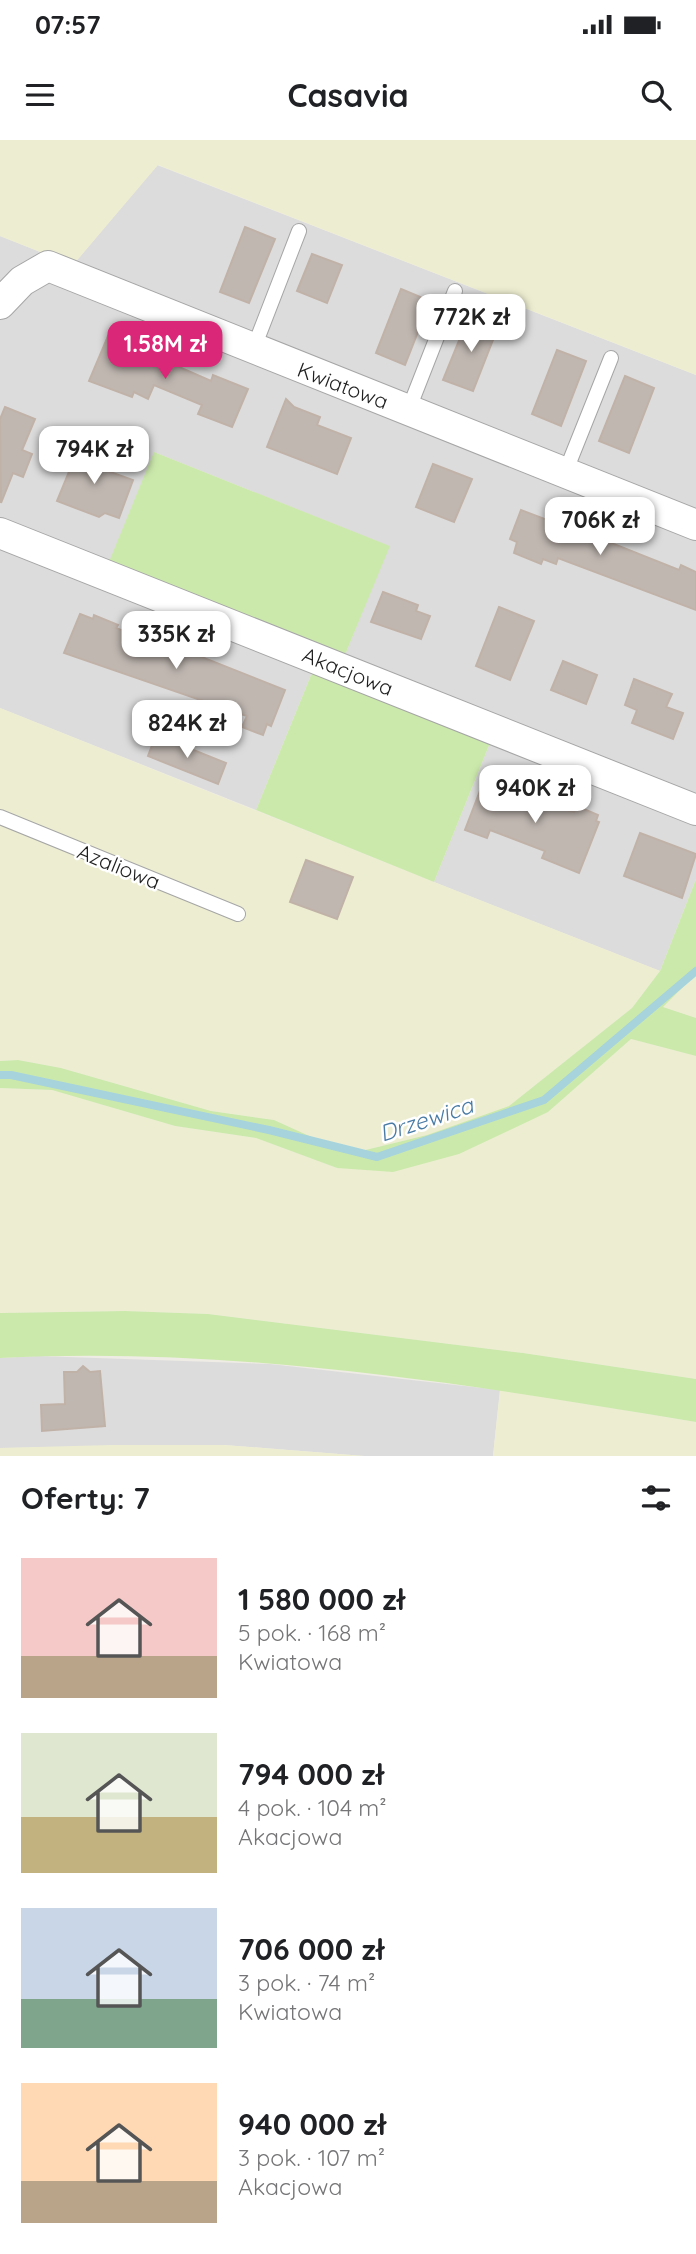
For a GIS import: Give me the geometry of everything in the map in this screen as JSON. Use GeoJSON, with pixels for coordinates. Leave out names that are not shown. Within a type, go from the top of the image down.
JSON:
{"type":"FeatureCollection","features":[{"type":"Feature","properties":{"kind":"street","name":"Kwiatowa"},"geometry":{"type":"LineString","coordinates":[[0,304],[22,281],[48,266],[696,525]]}},
{"type":"Feature","properties":{"kind":"street","name":"Akacjowa"},"geometry":{"type":"LineString","coordinates":[[0,533],[696,810]]}},
{"type":"Feature","properties":{"kind":"lane"},"geometry":{"type":"LineString","coordinates":[[253,350],[299,232]]}},
{"type":"Feature","properties":{"kind":"lane"},"geometry":{"type":"LineString","coordinates":[[408,411],[455,291]]}},
{"type":"Feature","properties":{"kind":"lane"},"geometry":{"type":"LineString","coordinates":[[565,473],[611,358]]}},
{"type":"Feature","properties":{"kind":"lane","name":"Azaliowa"},"geometry":{"type":"LineString","coordinates":[[0,817],[238,914]]}},
{"type":"Feature","properties":{"kind":"shaded area"},"geometry":{"type":"Polygon","coordinates":[[[157,165],[696,375],[696,879],[660,971],[434,882],[496,728],[340,667],[389,546],[154,452],[318,658],[256,810],[0,708],[0,236],[73,265],[157,165]]]}},
{"type":"Feature","properties":{"kind":"shaded area"},"geometry":{"type":"Polygon","coordinates":[[[38,1356],[270,1364],[500,1390],[493,1456],[364,1456],[224,1445],[0,1448],[0,1358],[38,1356]]]}},
{"type":"Feature","properties":{"kind":"green space"},"geometry":{"type":"Polygon","coordinates":[[[0,140],[696,140],[696,375],[158,165],[73,265],[0,236],[0,140]]]}},
{"type":"Feature","properties":{"kind":"green space"},"geometry":{"type":"Polygon","coordinates":[[[154,452],[390,546],[340,667],[496,728],[434,882],[256,810],[318,658],[104,574],[154,452]]]}},
{"type":"Feature","properties":{"kind":"green space"},"geometry":{"type":"Polygon","coordinates":[[[0,708],[660,971],[632,1008],[509,1106],[427,1135],[349,1154],[274,1120],[211,1111],[61,1068],[18,1060],[0,1061],[0,708]]]}},
{"type":"Feature","properties":{"kind":"green space"},"geometry":{"type":"Polygon","coordinates":[[[696,879],[696,974],[663,1007],[696,1018],[696,1056],[631,1039],[548,1112],[459,1154],[393,1172],[337,1168],[256,1138],[175,1126],[52,1090],[0,1088],[0,1061],[18,1060],[61,1068],[211,1111],[274,1120],[349,1154],[427,1135],[509,1106],[632,1008],[660,971],[696,879]]]}},
{"type":"Feature","properties":{"kind":"green space"},"geometry":{"type":"Polygon","coordinates":[[[696,974],[696,1018],[663,1007],[696,974]]]}},
{"type":"Feature","properties":{"kind":"green space"},"geometry":{"type":"Polygon","coordinates":[[[631,1039],[696,1056],[696,1379],[523,1353],[208,1314],[125,1311],[0,1313],[0,1088],[52,1090],[175,1126],[256,1138],[337,1168],[548,1112],[631,1039]]]}},
{"type":"Feature","properties":{"kind":"green space"},"geometry":{"type":"Polygon","coordinates":[[[125,1311],[208,1314],[523,1353],[696,1379],[696,1422],[523,1394],[350,1371],[175,1358],[0,1358],[0,1313],[125,1311]]]}},
{"type":"Feature","properties":{"kind":"green space"},"geometry":{"type":"Polygon","coordinates":[[[500,1390],[696,1422],[696,1456],[493,1456],[500,1390]]]}},
{"type":"Feature","properties":{"kind":"green space"},"geometry":{"type":"Polygon","coordinates":[[[224,1445],[364,1456],[0,1456],[0,1448],[224,1445]]]}},
{"type":"Feature","properties":{"kind":"building"},"geometry":{"type":"Polygon","coordinates":[[[245,227],[275,239],[249,303],[220,292],[245,227]]]}},
{"type":"Feature","properties":{"kind":"building"},"geometry":{"type":"Polygon","coordinates":[[[312,254],[342,265],[327,303],[297,291],[312,254]]]}},
{"type":"Feature","properties":{"kind":"building"},"geometry":{"type":"Polygon","coordinates":[[[401,289],[430,301],[405,365],[376,353],[401,289]]]}},
{"type":"Feature","properties":{"kind":"building"},"geometry":{"type":"Polygon","coordinates":[[[469,316],[498,327],[473,391],[443,380],[469,316]]]}},
{"type":"Feature","properties":{"kind":"building"},"geometry":{"type":"Polygon","coordinates":[[[108,336],[211,381],[213,375],[248,389],[232,427],[198,414],[202,405],[154,385],[148,399],[134,392],[132,397],[89,381],[108,336]]]}},
{"type":"Feature","properties":{"kind":"building"},"geometry":{"type":"Polygon","coordinates":[[[557,350],[586,361],[561,426],[532,414],[557,350]]]}},
{"type":"Feature","properties":{"kind":"building"},"geometry":{"type":"Polygon","coordinates":[[[625,376],[654,388],[629,453],[599,441],[625,376]]]}},
{"type":"Feature","properties":{"kind":"building"},"geometry":{"type":"Polygon","coordinates":[[[286,399],[294,407],[320,417],[317,425],[351,438],[337,474],[267,447],[286,399]]]}},
{"type":"Feature","properties":{"kind":"building"},"geometry":{"type":"Polygon","coordinates":[[[5,407],[35,419],[22,450],[32,454],[23,477],[13,473],[1,503],[0,419],[5,407]]]}},
{"type":"Feature","properties":{"kind":"building"},"geometry":{"type":"Polygon","coordinates":[[[80,445],[104,454],[99,468],[133,480],[119,518],[105,513],[99,517],[57,501],[80,445]]]}},
{"type":"Feature","properties":{"kind":"building"},"geometry":{"type":"Polygon","coordinates":[[[433,464],[472,479],[454,522],[416,507],[433,464]]]}},
{"type":"Feature","properties":{"kind":"building"},"geometry":{"type":"Polygon","coordinates":[[[552,509],[574,518],[571,527],[679,570],[681,565],[696,572],[696,610],[558,558],[556,564],[543,559],[541,564],[514,553],[517,542],[510,539],[521,510],[547,520],[552,509]]]}},
{"type":"Feature","properties":{"kind":"building"},"geometry":{"type":"Polygon","coordinates":[[[383,592],[418,605],[416,611],[430,616],[421,639],[371,622],[383,592]]]}},
{"type":"Feature","properties":{"kind":"building"},"geometry":{"type":"Polygon","coordinates":[[[499,607],[534,621],[510,680],[476,666],[499,607]]]}},
{"type":"Feature","properties":{"kind":"building"},"geometry":{"type":"Polygon","coordinates":[[[80,614],[93,619],[94,615],[118,625],[116,628],[172,651],[174,646],[285,690],[271,726],[267,724],[263,735],[242,727],[247,716],[64,653],[80,614]]]}},
{"type":"Feature","properties":{"kind":"building"},"geometry":{"type":"Polygon","coordinates":[[[563,661],[597,675],[586,704],[551,690],[563,661]]]}},
{"type":"Feature","properties":{"kind":"building"},"geometry":{"type":"Polygon","coordinates":[[[634,679],[672,694],[666,707],[683,713],[673,739],[632,723],[637,710],[625,705],[634,679]]]}},
{"type":"Feature","properties":{"kind":"building"},"geometry":{"type":"Polygon","coordinates":[[[156,735],[226,763],[218,784],[148,756],[156,735]]]}},
{"type":"Feature","properties":{"kind":"building"},"geometry":{"type":"Polygon","coordinates":[[[483,783],[504,791],[506,786],[562,809],[574,812],[577,806],[598,815],[596,821],[599,822],[579,873],[542,858],[545,851],[490,830],[487,838],[465,830],[483,783]]]}},
{"type":"Feature","properties":{"kind":"building"},"geometry":{"type":"Polygon","coordinates":[[[640,833],[696,854],[682,898],[624,876],[640,833]]]}},
{"type":"Feature","properties":{"kind":"building"},"geometry":{"type":"Polygon","coordinates":[[[306,860],[353,877],[337,919],[290,902],[306,860]]]}},
{"type":"Feature","properties":{"kind":"building"},"geometry":{"type":"Polygon","coordinates":[[[83,1366],[90,1372],[100,1371],[105,1426],[42,1431],[41,1405],[65,1404],[64,1372],[77,1372],[83,1366]]]}},
{"type":"Feature","properties":{"kind":"waterway","name":"Drzewica"},"geometry":{"type":"LineString","coordinates":[[0,1075],[11,1075],[269,1130],[377,1157],[544,1100],[696,971]]}}]}
